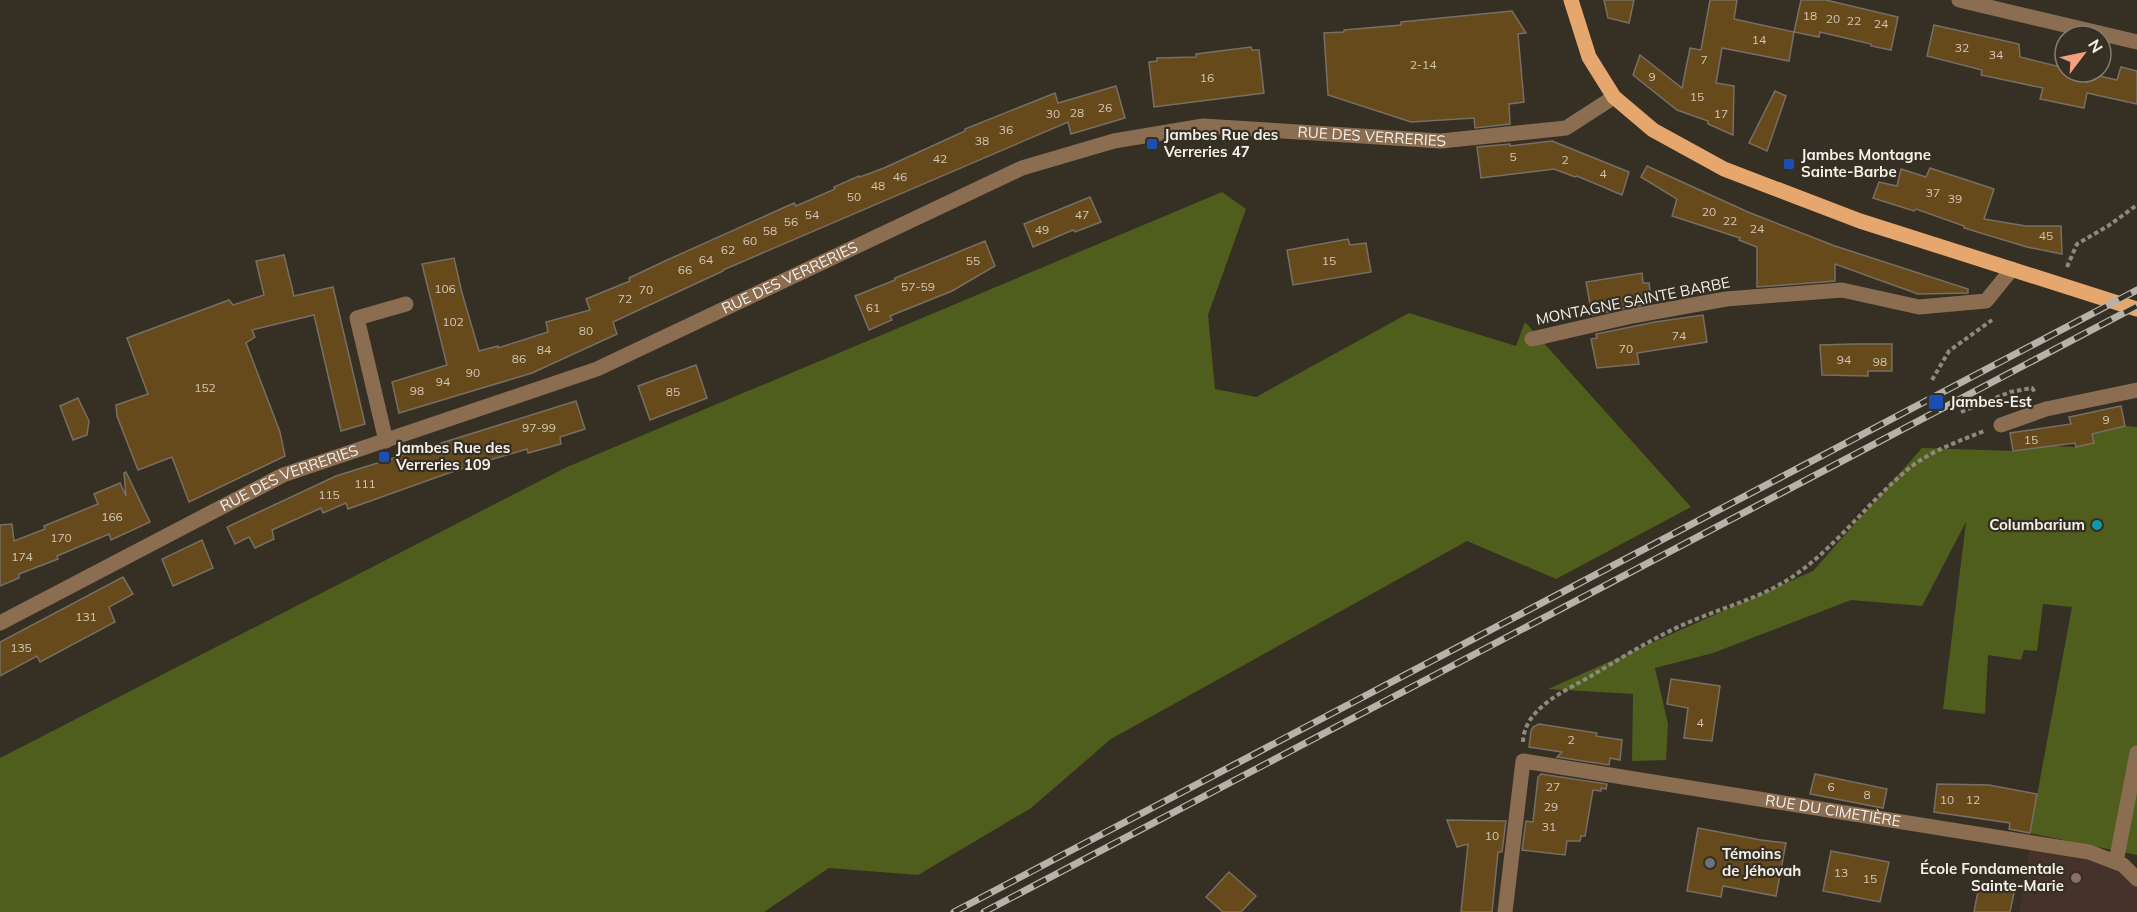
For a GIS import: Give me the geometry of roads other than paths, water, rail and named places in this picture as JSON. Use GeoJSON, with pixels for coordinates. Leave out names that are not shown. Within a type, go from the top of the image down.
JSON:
{"type":"FeatureCollection","features":[{"type":"Feature","properties":{"kind":"main road"},"geometry":{"type":"LineString","coordinates":[[1571,0],[1589,57],[1614,97],[1653,130],[1724,169],[1860,222],[2137,309]]}},
{"type":"Feature","properties":{"kind":"street"},"geometry":{"type":"LineString","coordinates":[[1959,0],[2137,42]]}},
{"type":"Feature","properties":{"kind":"street","name":"RUE DES VERRERIES"},"geometry":{"type":"LineString","coordinates":[[0,623],[283,475],[597,369],[1022,168],[1114,141],[1203,126],[1441,141],[1566,128],[1614,97]]}},
{"type":"Feature","properties":{"kind":"street","name":"MONTAGNE SAINTE BARBE"},"geometry":{"type":"LineString","coordinates":[[1532,339],[1632,316],[1726,299],[1842,290],[1919,307],[1986,301],[2012,269]]}},
{"type":"Feature","properties":{"kind":"street"},"geometry":{"type":"LineString","coordinates":[[386,441],[357,318],[406,304]]}},
{"type":"Feature","properties":{"kind":"street"},"geometry":{"type":"LineString","coordinates":[[2001,425],[2046,409],[2137,390]]}},
{"type":"Feature","properties":{"kind":"street"},"geometry":{"type":"LineString","coordinates":[[2116,862],[2137,753]]}},
{"type":"Feature","properties":{"kind":"street","name":"RUE DU CIMETIÈRE"},"geometry":{"type":"LineString","coordinates":[[1505,912],[1523,761],[2089,852],[2123,865],[2137,879]]}},
{"type":"Feature","properties":{"kind":"railway"},"geometry":{"type":"LineString","coordinates":[[954,912],[2137,290]]}},
{"type":"Feature","properties":{"kind":"railway"},"geometry":{"type":"LineString","coordinates":[[984,912],[2137,306]]}},
{"type":"Feature","properties":{"kind":"place","name":"Jambes Rue des Verreries 47"},"geometry":{"type":"Point","coordinates":[1152,144]}},
{"type":"Feature","properties":{"kind":"place","name":"Jambes Montagne Sainte-Barbe"},"geometry":{"type":"Point","coordinates":[1789,164]}},
{"type":"Feature","properties":{"kind":"place","name":"Jambes-Est"},"geometry":{"type":"Point","coordinates":[1936,402]}},
{"type":"Feature","properties":{"kind":"place","name":"Jambes Rue des Verreries 109"},"geometry":{"type":"Point","coordinates":[384,457]}},
{"type":"Feature","properties":{"kind":"place","name":"Columbarium"},"geometry":{"type":"Point","coordinates":[2097,525]}},
{"type":"Feature","properties":{"kind":"place","name":"Témoins de Jéhovah"},"geometry":{"type":"Point","coordinates":[1710,863]}},
{"type":"Feature","properties":{"kind":"place","name":"École Fondamentale Sainte-Marie"},"geometry":{"type":"Point","coordinates":[2076,878]}}]}
